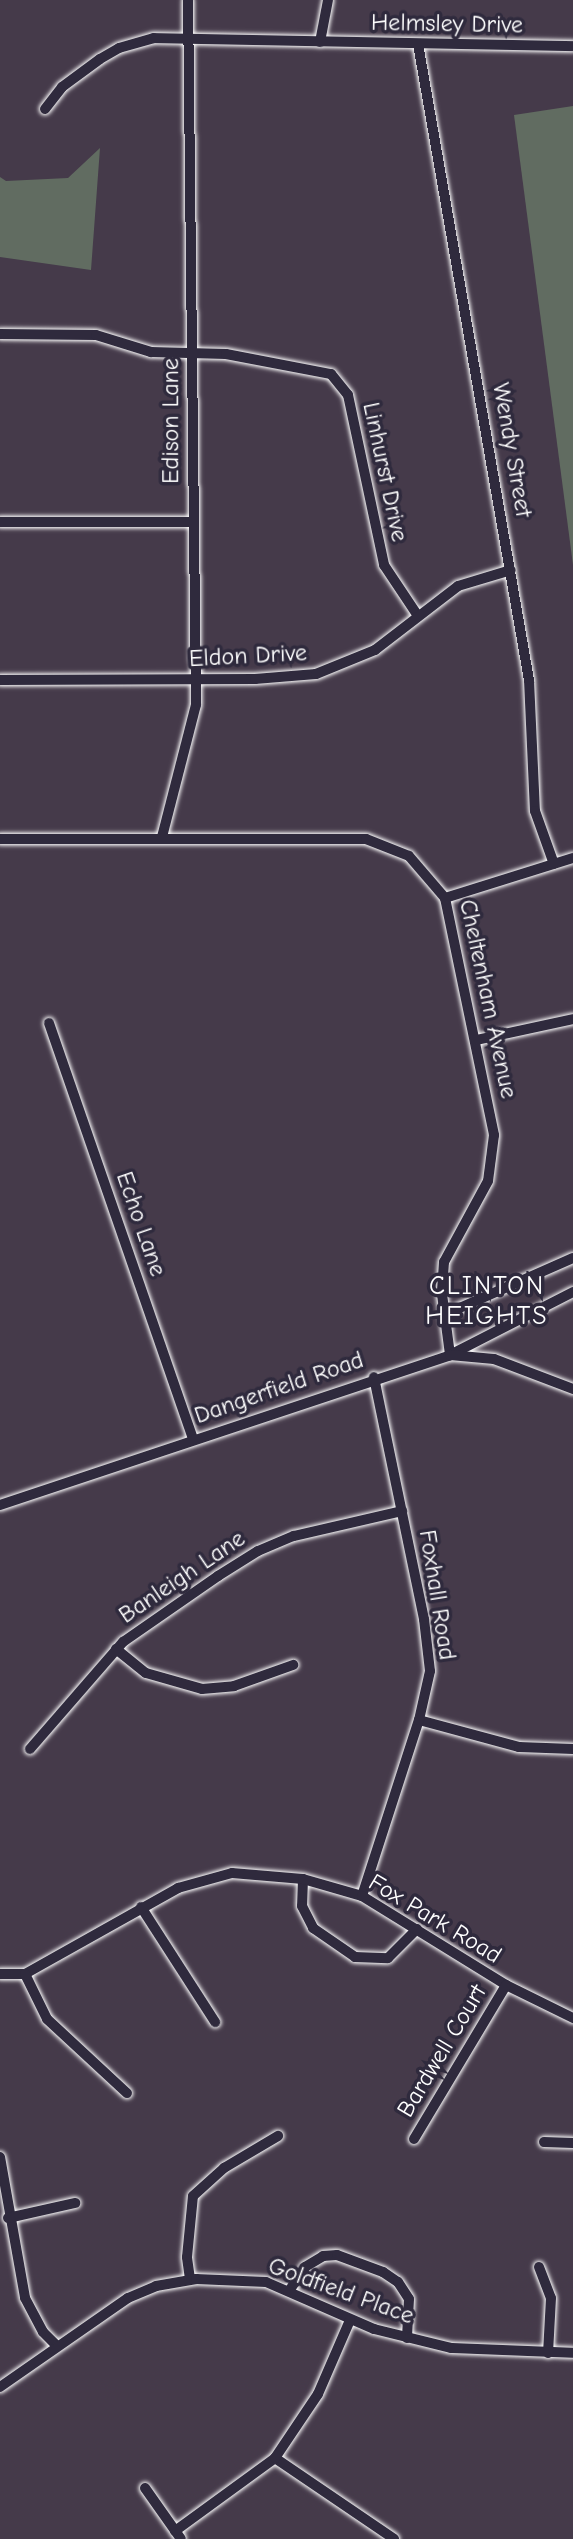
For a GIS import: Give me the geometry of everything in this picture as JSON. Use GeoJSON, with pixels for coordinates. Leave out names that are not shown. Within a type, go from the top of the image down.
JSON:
{"type":"FeatureCollection","features":[{"type":"Feature","properties":{"kind":"street","name":"Edison Lane"},"geometry":{"type":"LineString","coordinates":[[162,838],[193,724],[195,680],[191,352],[192,38],[188,0]]}},
{"type":"Feature","properties":{"kind":"street"},"geometry":{"type":"LineString","coordinates":[[320,42],[328,0]]}},
{"type":"Feature","properties":{"kind":"street","name":"Helmsley Drive"},"geometry":{"type":"LineString","coordinates":[[45,109],[62,86],[118,48],[155,38],[573,46]]}},
{"type":"Feature","properties":{"kind":"street","name":"Wendy Street"},"geometry":{"type":"LineString","coordinates":[[418,44],[529,680],[536,811],[554,864]]}},
{"type":"Feature","properties":{"kind":"street","name":"Linhurst Drive"},"geometry":{"type":"LineString","coordinates":[[0,334],[90,335],[151,352],[191,352],[305,366],[340,380],[353,418],[377,544],[398,593],[418,616]]}},
{"type":"Feature","properties":{"kind":"street"},"geometry":{"type":"LineString","coordinates":[[0,522],[192,522]]}},
{"type":"Feature","properties":{"kind":"street","name":"Eldon Drive"},"geometry":{"type":"LineString","coordinates":[[0,680],[293,678],[326,672],[375,650],[458,586],[511,570]]}},
{"type":"Feature","properties":{"kind":"street","name":"Cheltenham Avenue"},"geometry":{"type":"LineString","coordinates":[[0,839],[378,841],[423,867],[445,898],[493,1122],[493,1157],[477,1202],[446,1252],[442,1282],[450,1354]]}},
{"type":"Feature","properties":{"kind":"street"},"geometry":{"type":"LineString","coordinates":[[445,898],[573,858]]}},
{"type":"Feature","properties":{"kind":"street"},"geometry":{"type":"LineString","coordinates":[[476,1040],[573,1019]]}},
{"type":"Feature","properties":{"kind":"street","name":"Echo Lane"},"geometry":{"type":"LineString","coordinates":[[49,1023],[193,1440]]}},
{"type":"Feature","properties":{"kind":"street"},"geometry":{"type":"LineString","coordinates":[[446,1314],[573,1258]]}},
{"type":"Feature","properties":{"kind":"street"},"geometry":{"type":"LineString","coordinates":[[450,1354],[573,1292]]}},
{"type":"Feature","properties":{"kind":"street","name":"Dangerfield Road"},"geometry":{"type":"LineString","coordinates":[[0,1505],[374,1377],[450,1354],[494,1359],[573,1390]]}},
{"type":"Feature","properties":{"kind":"street","name":"Foxhall Road"},"geometry":{"type":"LineString","coordinates":[[362,1896],[419,1720],[430,1656],[374,1377]]}},
{"type":"Feature","properties":{"kind":"street","name":"Banleigh Lane"},"geometry":{"type":"LineString","coordinates":[[30,1749],[116,1649],[258,1551],[303,1533],[402,1511]]}},
{"type":"Feature","properties":{"kind":"street"},"geometry":{"type":"LineString","coordinates":[[116,1649],[158,1679],[202,1689],[234,1686],[293,1665]]}},
{"type":"Feature","properties":{"kind":"street"},"geometry":{"type":"LineString","coordinates":[[419,1720],[494,1743],[573,1749]]}},
{"type":"Feature","properties":{"kind":"street","name":"Fox Park Road"},"geometry":{"type":"LineString","coordinates":[[25,1974],[178,1888],[232,1873],[303,1879],[362,1896],[506,1985],[573,2018]]}},
{"type":"Feature","properties":{"kind":"street"},"geometry":{"type":"LineString","coordinates":[[303,1879],[302,1906],[313,1928],[355,1957],[388,1958],[417,1929]]}},
{"type":"Feature","properties":{"kind":"street"},"geometry":{"type":"LineString","coordinates":[[141,1907],[215,2022]]}},
{"type":"Feature","properties":{"kind":"street"},"geometry":{"type":"LineString","coordinates":[[0,1973],[25,1974],[47,2019],[127,2093]]}},
{"type":"Feature","properties":{"kind":"street","name":"Bardwell Court"},"geometry":{"type":"LineString","coordinates":[[414,2139],[506,1985]]}},
{"type":"Feature","properties":{"kind":"street"},"geometry":{"type":"LineString","coordinates":[[190,2279],[187,2257],[193,2196],[224,2168],[278,2136]]}},
{"type":"Feature","properties":{"kind":"street"},"geometry":{"type":"LineString","coordinates":[[544,2142],[573,2143]]}},
{"type":"Feature","properties":{"kind":"street"},"geometry":{"type":"LineString","coordinates":[[0,2157],[8,2218],[25,2298],[43,2332],[57,2346]]}},
{"type":"Feature","properties":{"kind":"street"},"geometry":{"type":"LineString","coordinates":[[8,2218],[75,2203]]}},
{"type":"Feature","properties":{"kind":"street"},"geometry":{"type":"LineString","coordinates":[[289,2291],[305,2267],[323,2256],[337,2255],[383,2272],[398,2282],[409,2299],[407,2338]]}},
{"type":"Feature","properties":{"kind":"street"},"geometry":{"type":"LineString","coordinates":[[539,2267],[551,2298],[548,2353]]}},
{"type":"Feature","properties":{"kind":"street","name":"Goldfield Place"},"geometry":{"type":"LineString","coordinates":[[0,2387],[128,2298],[156,2286],[190,2279],[257,2280],[289,2291],[350,2320],[407,2338],[474,2351],[573,2353]]}},
{"type":"Feature","properties":{"kind":"street"},"geometry":{"type":"LineString","coordinates":[[145,2488],[178,2535],[275,2458],[313,2404],[350,2320]]}},
{"type":"Feature","properties":{"kind":"street"},"geometry":{"type":"LineString","coordinates":[[275,2458],[394,2539]]}},
{"type":"Feature","properties":{"kind":"green space"},"geometry":{"type":"Polygon","coordinates":[[[573,106],[573,565],[514,115],[573,106]]]}},
{"type":"Feature","properties":{"kind":"green space"},"geometry":{"type":"Polygon","coordinates":[[[100,148],[91,270],[0,257],[0,177],[6,181],[68,178],[100,148]]]}},
{"type":"Feature","properties":{"kind":"district","name":"CLINTON HEIGHTS"},"geometry":{"type":"Point","coordinates":[487,1302]}}]}
